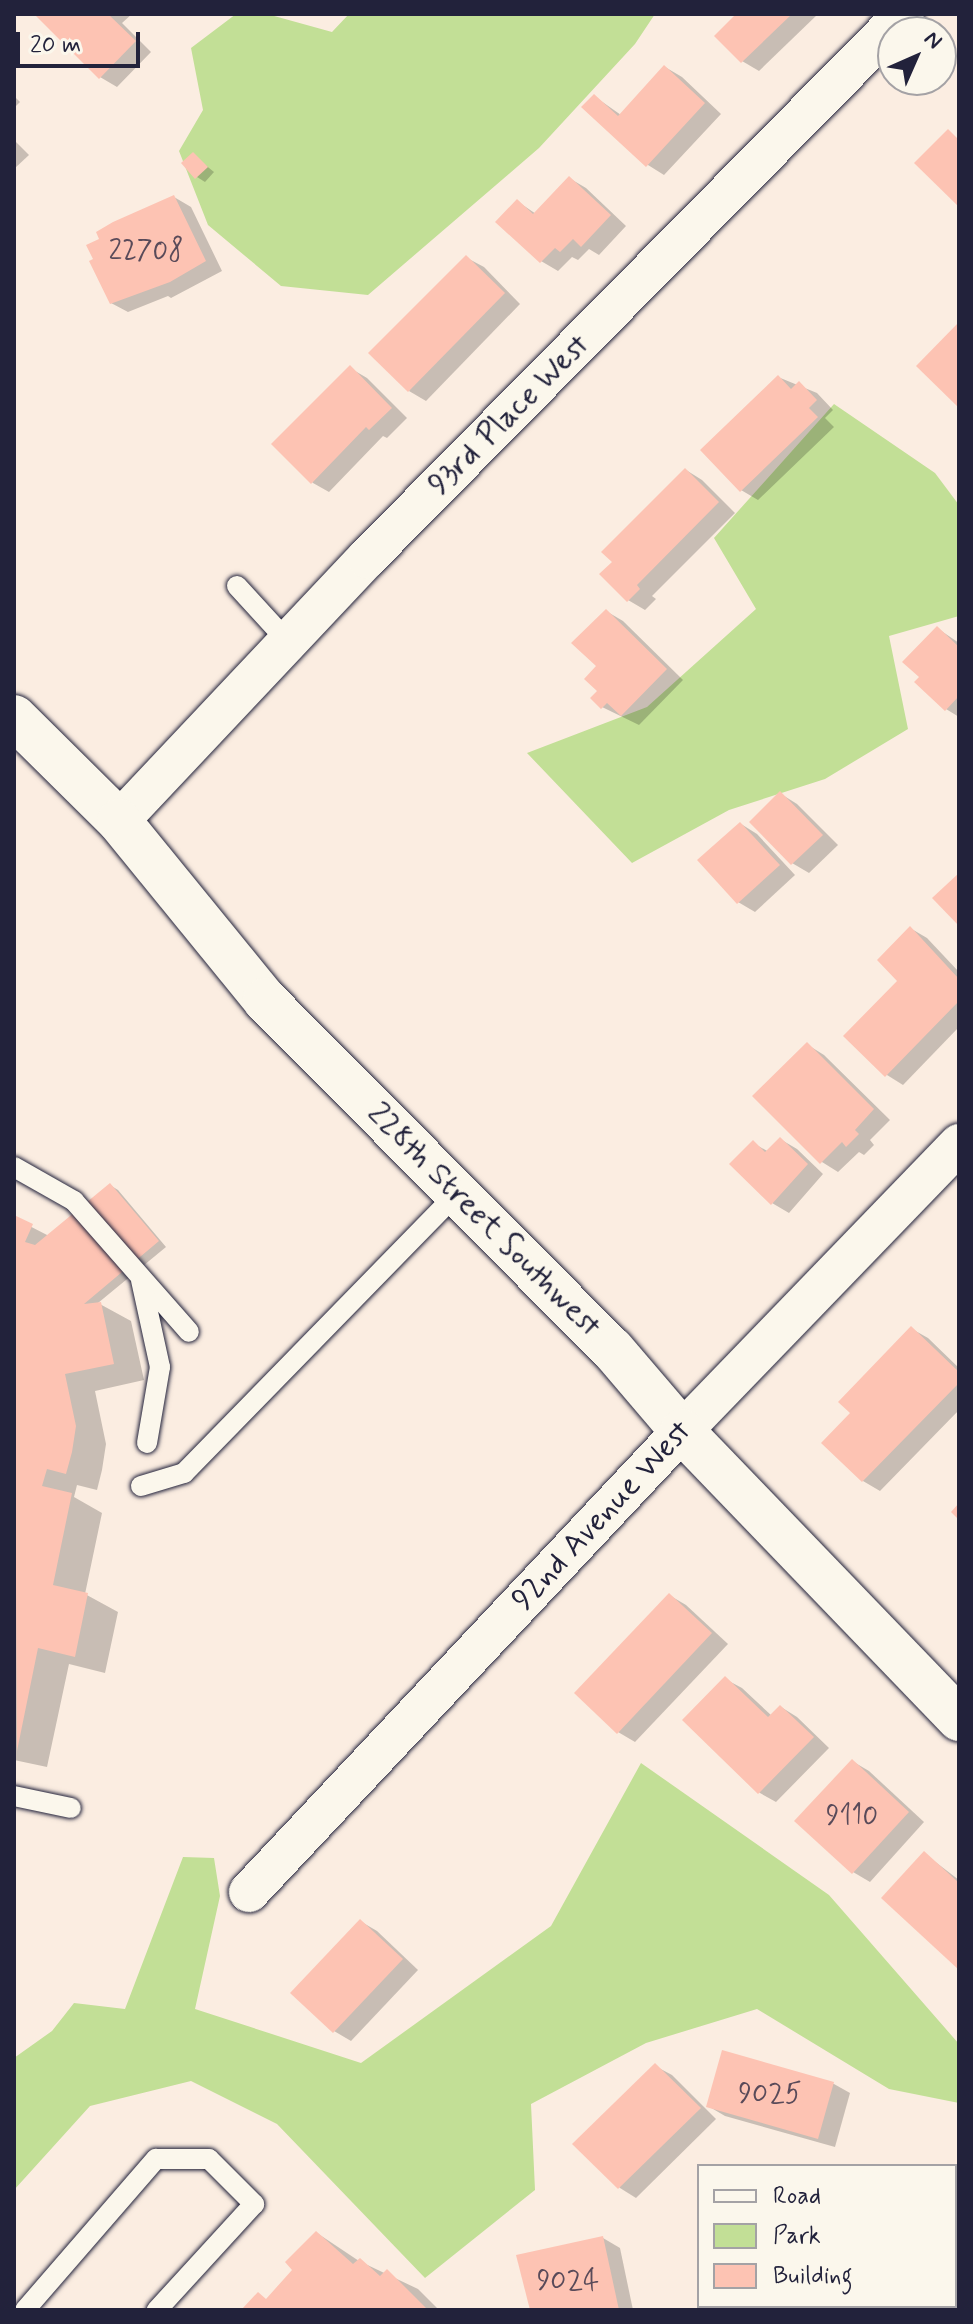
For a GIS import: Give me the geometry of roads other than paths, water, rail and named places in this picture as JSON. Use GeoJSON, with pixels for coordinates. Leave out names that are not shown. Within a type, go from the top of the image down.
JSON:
{"type":"FeatureCollection","features":[{"type":"Feature","properties":{"kind":"street","name":"93rd Place West"},"geometry":{"type":"LineString","coordinates":[[119,821],[367,558],[904,14]]}},
{"type":"Feature","properties":{"kind":"street","name":"228th Street Southwest"},"geometry":{"type":"LineString","coordinates":[[14,717],[119,821],[265,1000],[612,1349],[682,1431],[959,1719]]}},
{"type":"Feature","properties":{"kind":"street","name":"92nd Avenue West"},"geometry":{"type":"LineString","coordinates":[[249,1892],[682,1431],[959,1144]]}},
{"type":"Feature","properties":{"kind":"lane"},"geometry":{"type":"LineString","coordinates":[[237,586],[289,643]]}},
{"type":"Feature","properties":{"kind":"lane"},"geometry":{"type":"LineString","coordinates":[[14,1167],[74,1201],[189,1332]]}},
{"type":"Feature","properties":{"kind":"lane"},"geometry":{"type":"LineString","coordinates":[[141,1486],[184,1473],[457,1193]]}},
{"type":"Feature","properties":{"kind":"lane"},"geometry":{"type":"LineString","coordinates":[[141,1280],[160,1367],[147,1443]]}},
{"type":"Feature","properties":{"kind":"lane"},"geometry":{"type":"LineString","coordinates":[[14,1796],[71,1808]]}},
{"type":"Feature","properties":{"kind":"lane"},"geometry":{"type":"LineString","coordinates":[[25,2310],[156,2159],[209,2159],[254,2204],[157,2310]]}}]}
